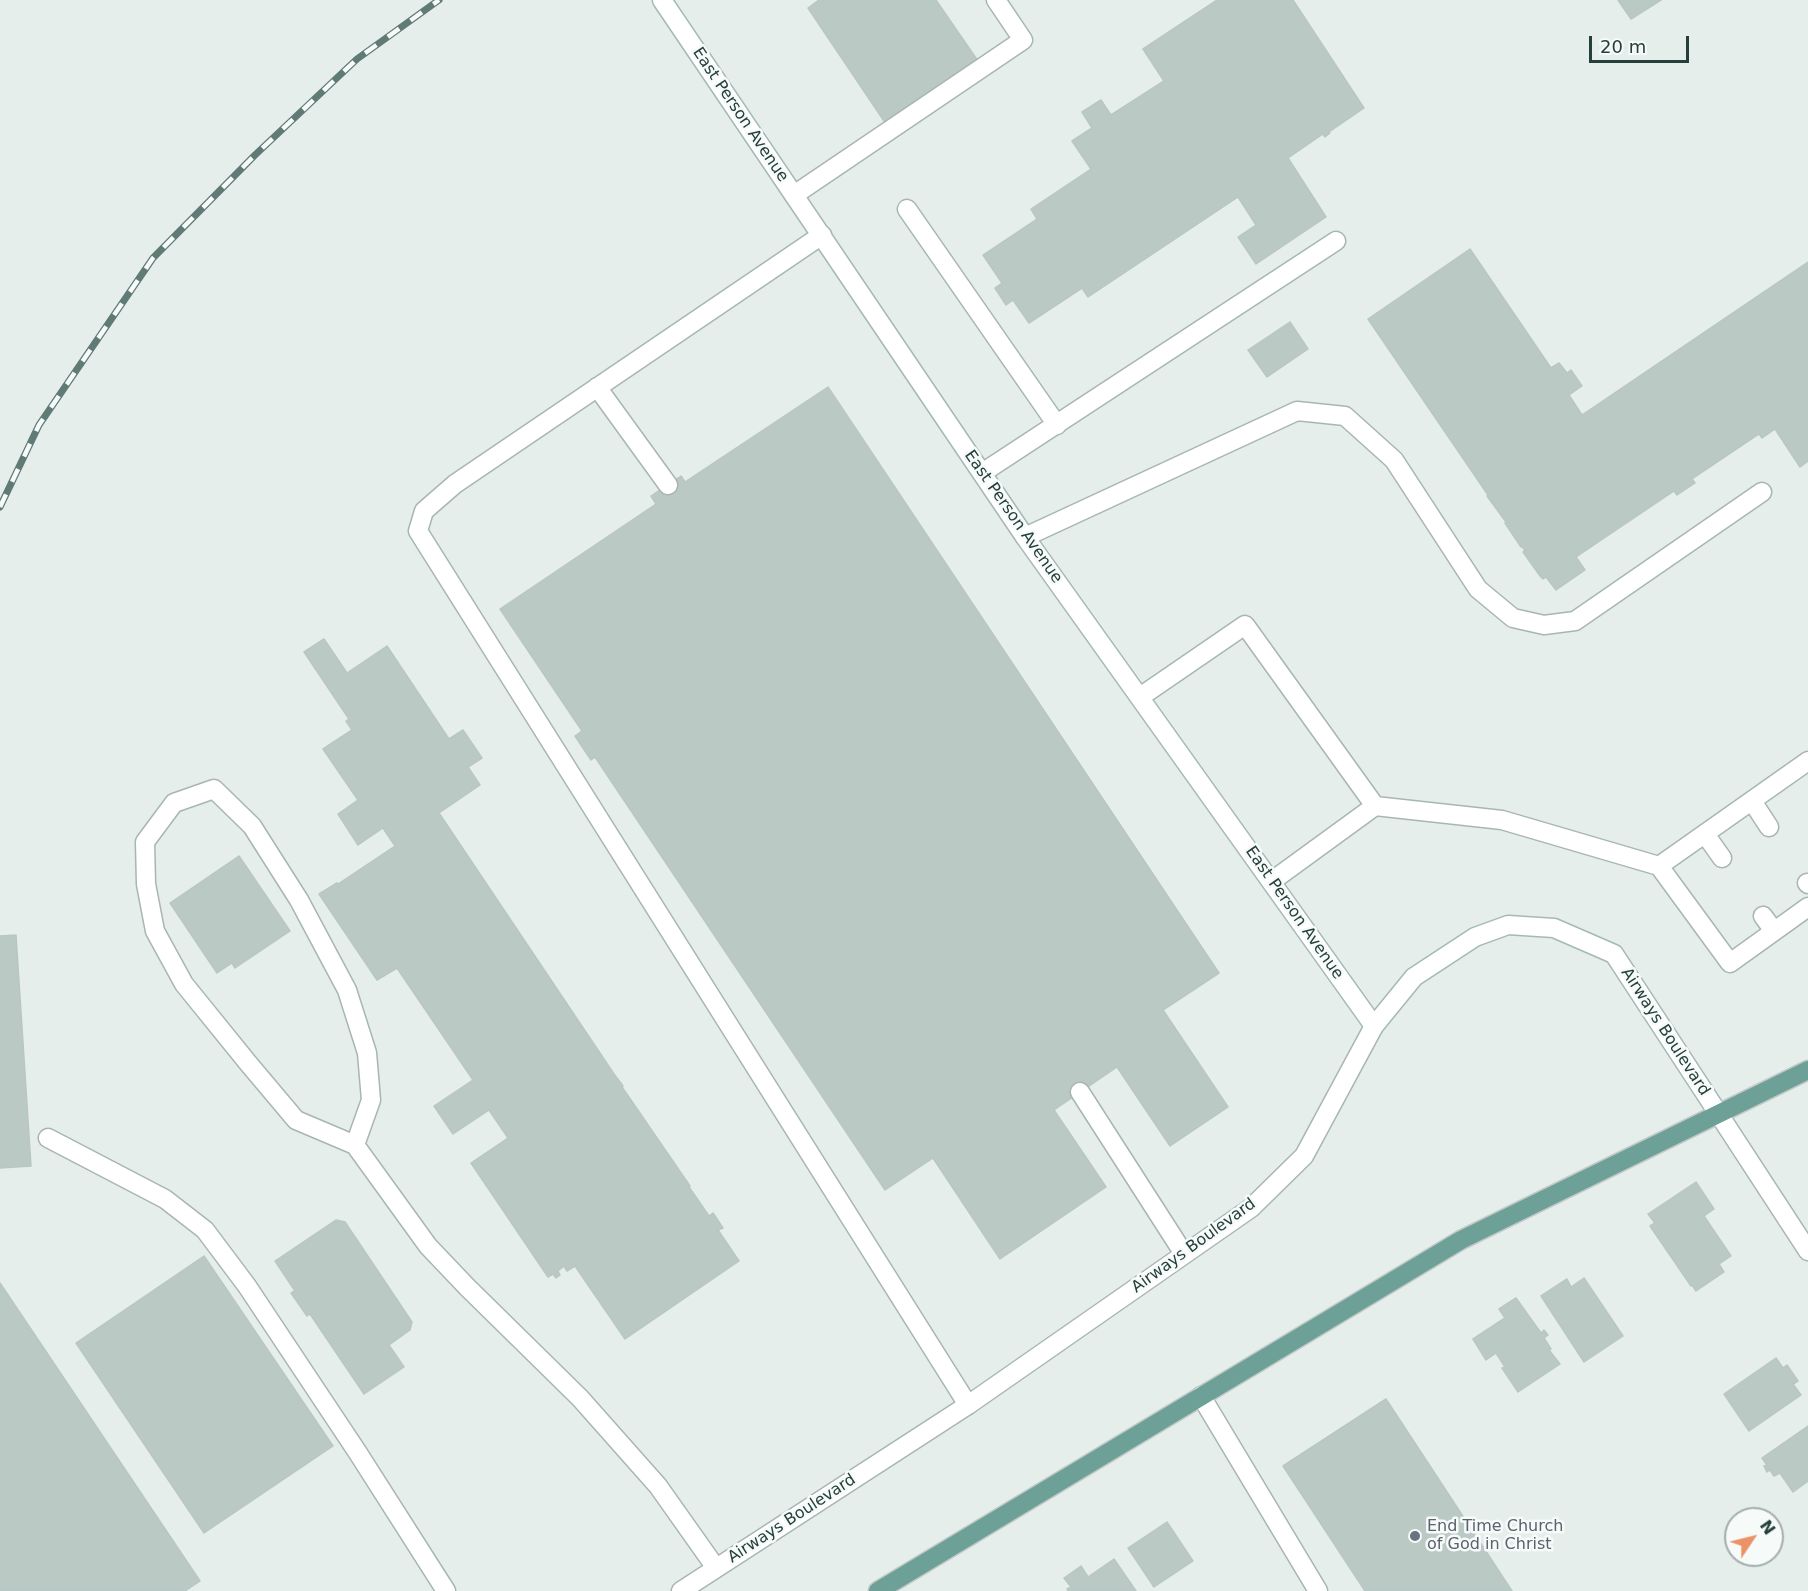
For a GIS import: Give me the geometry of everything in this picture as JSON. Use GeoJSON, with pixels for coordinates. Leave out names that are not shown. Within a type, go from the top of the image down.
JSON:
{"type":"FeatureCollection","features":[{"type":"Feature","properties":{"kind":"main road","name":"East Person Avenue"},"geometry":{"type":"LineString","coordinates":[[662,0],[1025,537],[1374,1026]]}},
{"type":"Feature","properties":{"kind":"main road"},"geometry":{"type":"LineString","coordinates":[[794,195],[1023,40],[996,0]]}},
{"type":"Feature","properties":{"kind":"main road"},"geometry":{"type":"LineString","coordinates":[[907,209],[1057,425]]}},
{"type":"Feature","properties":{"kind":"main road"},"geometry":{"type":"LineString","coordinates":[[822,235],[455,484],[424,511],[418,531],[968,1405]]}},
{"type":"Feature","properties":{"kind":"main road"},"geometry":{"type":"LineString","coordinates":[[982,473],[1336,241]]}},
{"type":"Feature","properties":{"kind":"main road"},"geometry":{"type":"LineString","coordinates":[[597,387],[668,485]]}},
{"type":"Feature","properties":{"kind":"main road"},"geometry":{"type":"LineString","coordinates":[[1025,537],[1297,411],[1345,416],[1394,460],[1478,589],[1513,618],[1544,625],[1575,621],[1762,492]]}},
{"type":"Feature","properties":{"kind":"main road"},"geometry":{"type":"LineString","coordinates":[[1140,697],[1245,625],[1375,807]]}},
{"type":"Feature","properties":{"kind":"main road"},"geometry":{"type":"LineString","coordinates":[[1659,866],[1808,761]]}},
{"type":"Feature","properties":{"kind":"main road"},"geometry":{"type":"LineString","coordinates":[[355,1145],[371,1100],[367,1053],[347,990],[299,900],[252,826],[214,789],[174,803],[145,843],[147,884],[155,931],[184,984],[296,1120],[355,1145],[428,1246],[580,1398],[658,1485],[716,1568]]}},
{"type":"Feature","properties":{"kind":"main road"},"geometry":{"type":"LineString","coordinates":[[1752,801],[1769,827]]}},
{"type":"Feature","properties":{"kind":"main road"},"geometry":{"type":"LineString","coordinates":[[1272,881],[1375,807],[1502,820],[1659,866],[1730,963],[1808,907]]}},
{"type":"Feature","properties":{"kind":"main road"},"geometry":{"type":"LineString","coordinates":[[1705,834],[1722,858]]}},
{"type":"Feature","properties":{"kind":"main road"},"geometry":{"type":"LineString","coordinates":[[1763,915],[1774,931]]}},
{"type":"Feature","properties":{"kind":"main road","name":"Airways Boulevard"},"geometry":{"type":"LineString","coordinates":[[681,1591],[968,1405],[1251,1208],[1304,1156],[1374,1026],[1414,977],[1475,937],[1508,925],[1554,928],[1614,954],[1718,1113]]}},
{"type":"Feature","properties":{"kind":"main road","name":"Airways Boulevard"},"geometry":{"type":"LineString","coordinates":[[878,1591],[1461,1240],[1808,1070]]}},
{"type":"Feature","properties":{"kind":"main road"},"geometry":{"type":"LineString","coordinates":[[1080,1092],[1184,1254]]}},
{"type":"Feature","properties":{"kind":"main road"},"geometry":{"type":"LineString","coordinates":[[1718,1113],[1808,1251]]}},
{"type":"Feature","properties":{"kind":"main road"},"geometry":{"type":"LineString","coordinates":[[48,1138],[165,1199],[205,1230],[254,1296],[446,1591]]}},
{"type":"Feature","properties":{"kind":"main road"},"geometry":{"type":"LineString","coordinates":[[1201,1396],[1318,1591]]}},
{"type":"Feature","properties":{"kind":"building"},"geometry":{"type":"Polygon","coordinates":[[[819,0],[936,0],[978,61],[886,124],[808,8],[819,0]]]}},
{"type":"Feature","properties":{"kind":"building"},"geometry":{"type":"Polygon","coordinates":[[[1217,0],[1293,0],[1364,108],[1325,137],[1323,134],[1288,158],[1326,217],[1256,264],[1238,237],[1256,225],[1238,197],[1088,297],[1082,288],[1029,323],[1013,300],[1006,305],[995,288],[1002,283],[983,255],[1037,219],[1031,209],[1091,169],[1072,141],[1092,128],[1082,112],[1101,100],[1111,115],[1164,81],[1143,49],[1217,0]]]}},
{"type":"Feature","properties":{"kind":"building"},"geometry":{"type":"Polygon","coordinates":[[[1618,0],[1661,0],[1631,19],[1618,0]]]}},
{"type":"Feature","properties":{"kind":"building"},"geometry":{"type":"Polygon","coordinates":[[[1470,249],[1551,368],[1559,363],[1567,373],[1571,370],[1582,386],[1569,395],[1582,415],[1808,262],[1808,461],[1800,467],[1775,429],[1762,438],[1759,434],[1692,479],[1695,483],[1677,495],[1674,491],[1576,557],[1585,570],[1556,590],[1546,577],[1543,579],[1540,576],[1523,552],[1525,551],[1522,546],[1368,319],[1470,249]]]}},
{"type":"Feature","properties":{"kind":"building"},"geometry":{"type":"Polygon","coordinates":[[[1290,322],[1308,349],[1267,377],[1248,350],[1290,322]]]}},
{"type":"Feature","properties":{"kind":"building"},"geometry":{"type":"Polygon","coordinates":[[[828,387],[1219,973],[1163,1010],[1228,1107],[1170,1146],[1117,1067],[1054,1110],[1106,1187],[1000,1259],[933,1158],[885,1190],[595,757],[591,760],[575,736],[582,731],[500,609],[656,504],[651,496],[681,476],[685,482],[828,387]]]}},
{"type":"Feature","properties":{"kind":"building"},"geometry":{"type":"Polygon","coordinates":[[[324,639],[347,673],[387,646],[449,739],[463,730],[482,758],[468,767],[480,785],[439,813],[689,1187],[709,1216],[713,1213],[723,1228],[718,1230],[739,1261],[625,1339],[575,1266],[567,1271],[564,1266],[558,1271],[560,1275],[556,1278],[553,1274],[548,1277],[471,1163],[508,1138],[489,1110],[453,1134],[434,1106],[473,1080],[397,968],[377,980],[319,894],[395,846],[383,828],[358,845],[338,814],[358,800],[323,749],[352,730],[346,721],[349,719],[304,652],[324,639]]]}},
{"type":"Feature","properties":{"kind":"building"},"geometry":{"type":"Polygon","coordinates":[[[239,856],[290,931],[235,968],[232,963],[217,973],[170,903],[239,856]]]}},
{"type":"Feature","properties":{"kind":"building"},"geometry":{"type":"Polygon","coordinates":[[[16,935],[31,1166],[0,1168],[0,936],[16,935]]]}},
{"type":"Feature","properties":{"kind":"building"},"geometry":{"type":"Polygon","coordinates":[[[1696,1182],[1714,1209],[1704,1216],[1731,1256],[1719,1264],[1724,1272],[1696,1291],[1650,1226],[1655,1223],[1648,1214],[1696,1182]]]}},
{"type":"Feature","properties":{"kind":"building"},"geometry":{"type":"Polygon","coordinates":[[[336,1220],[345,1222],[412,1322],[410,1330],[389,1345],[404,1367],[364,1394],[310,1314],[307,1316],[291,1293],[295,1291],[275,1261],[336,1220]]]}},
{"type":"Feature","properties":{"kind":"building"},"geometry":{"type":"Polygon","coordinates":[[[204,1256],[333,1446],[204,1533],[76,1343],[204,1256]]]}},
{"type":"Feature","properties":{"kind":"building"},"geometry":{"type":"Polygon","coordinates":[[[1584,1278],[1623,1336],[1584,1362],[1541,1296],[1567,1279],[1571,1287],[1584,1278]]]}},
{"type":"Feature","properties":{"kind":"building"},"geometry":{"type":"Polygon","coordinates":[[[0,1283],[200,1581],[185,1591],[0,1591],[0,1283]]]}},
{"type":"Feature","properties":{"kind":"building"},"geometry":{"type":"Polygon","coordinates":[[[1516,1298],[1541,1333],[1544,1330],[1548,1335],[1544,1338],[1551,1349],[1549,1350],[1560,1364],[1518,1392],[1502,1368],[1505,1367],[1496,1353],[1486,1360],[1473,1339],[1505,1318],[1499,1309],[1516,1298]]]}},
{"type":"Feature","properties":{"kind":"building"},"geometry":{"type":"Polygon","coordinates":[[[1776,1358],[1783,1368],[1787,1365],[1798,1381],[1793,1384],[1801,1395],[1749,1431],[1724,1394],[1776,1358]]]}},
{"type":"Feature","properties":{"kind":"building"},"geometry":{"type":"Polygon","coordinates":[[[1386,1399],[1512,1591],[1365,1591],[1283,1466],[1386,1399]]]}},
{"type":"Feature","properties":{"kind":"building"},"geometry":{"type":"Polygon","coordinates":[[[1808,1426],[1808,1481],[1793,1492],[1780,1473],[1774,1476],[1770,1470],[1767,1472],[1764,1466],[1767,1465],[1762,1458],[1808,1426]]]}},
{"type":"Feature","properties":{"kind":"building"},"geometry":{"type":"Polygon","coordinates":[[[1167,1522],[1193,1561],[1154,1587],[1128,1548],[1167,1522]]]}},
{"type":"Feature","properties":{"kind":"building"},"geometry":{"type":"Polygon","coordinates":[[[1114,1559],[1136,1591],[1068,1591],[1067,1589],[1071,1587],[1064,1578],[1081,1566],[1088,1577],[1114,1559]]]}},
{"type":"Feature","properties":{"kind":"railway"},"geometry":{"type":"LineString","coordinates":[[0,507],[39,425],[153,258],[255,155],[357,59],[439,0]]}},
{"type":"Feature","properties":{"kind":"place","name":"End Time Church of God in Christ"},"geometry":{"type":"Point","coordinates":[1415,1536]}}]}
